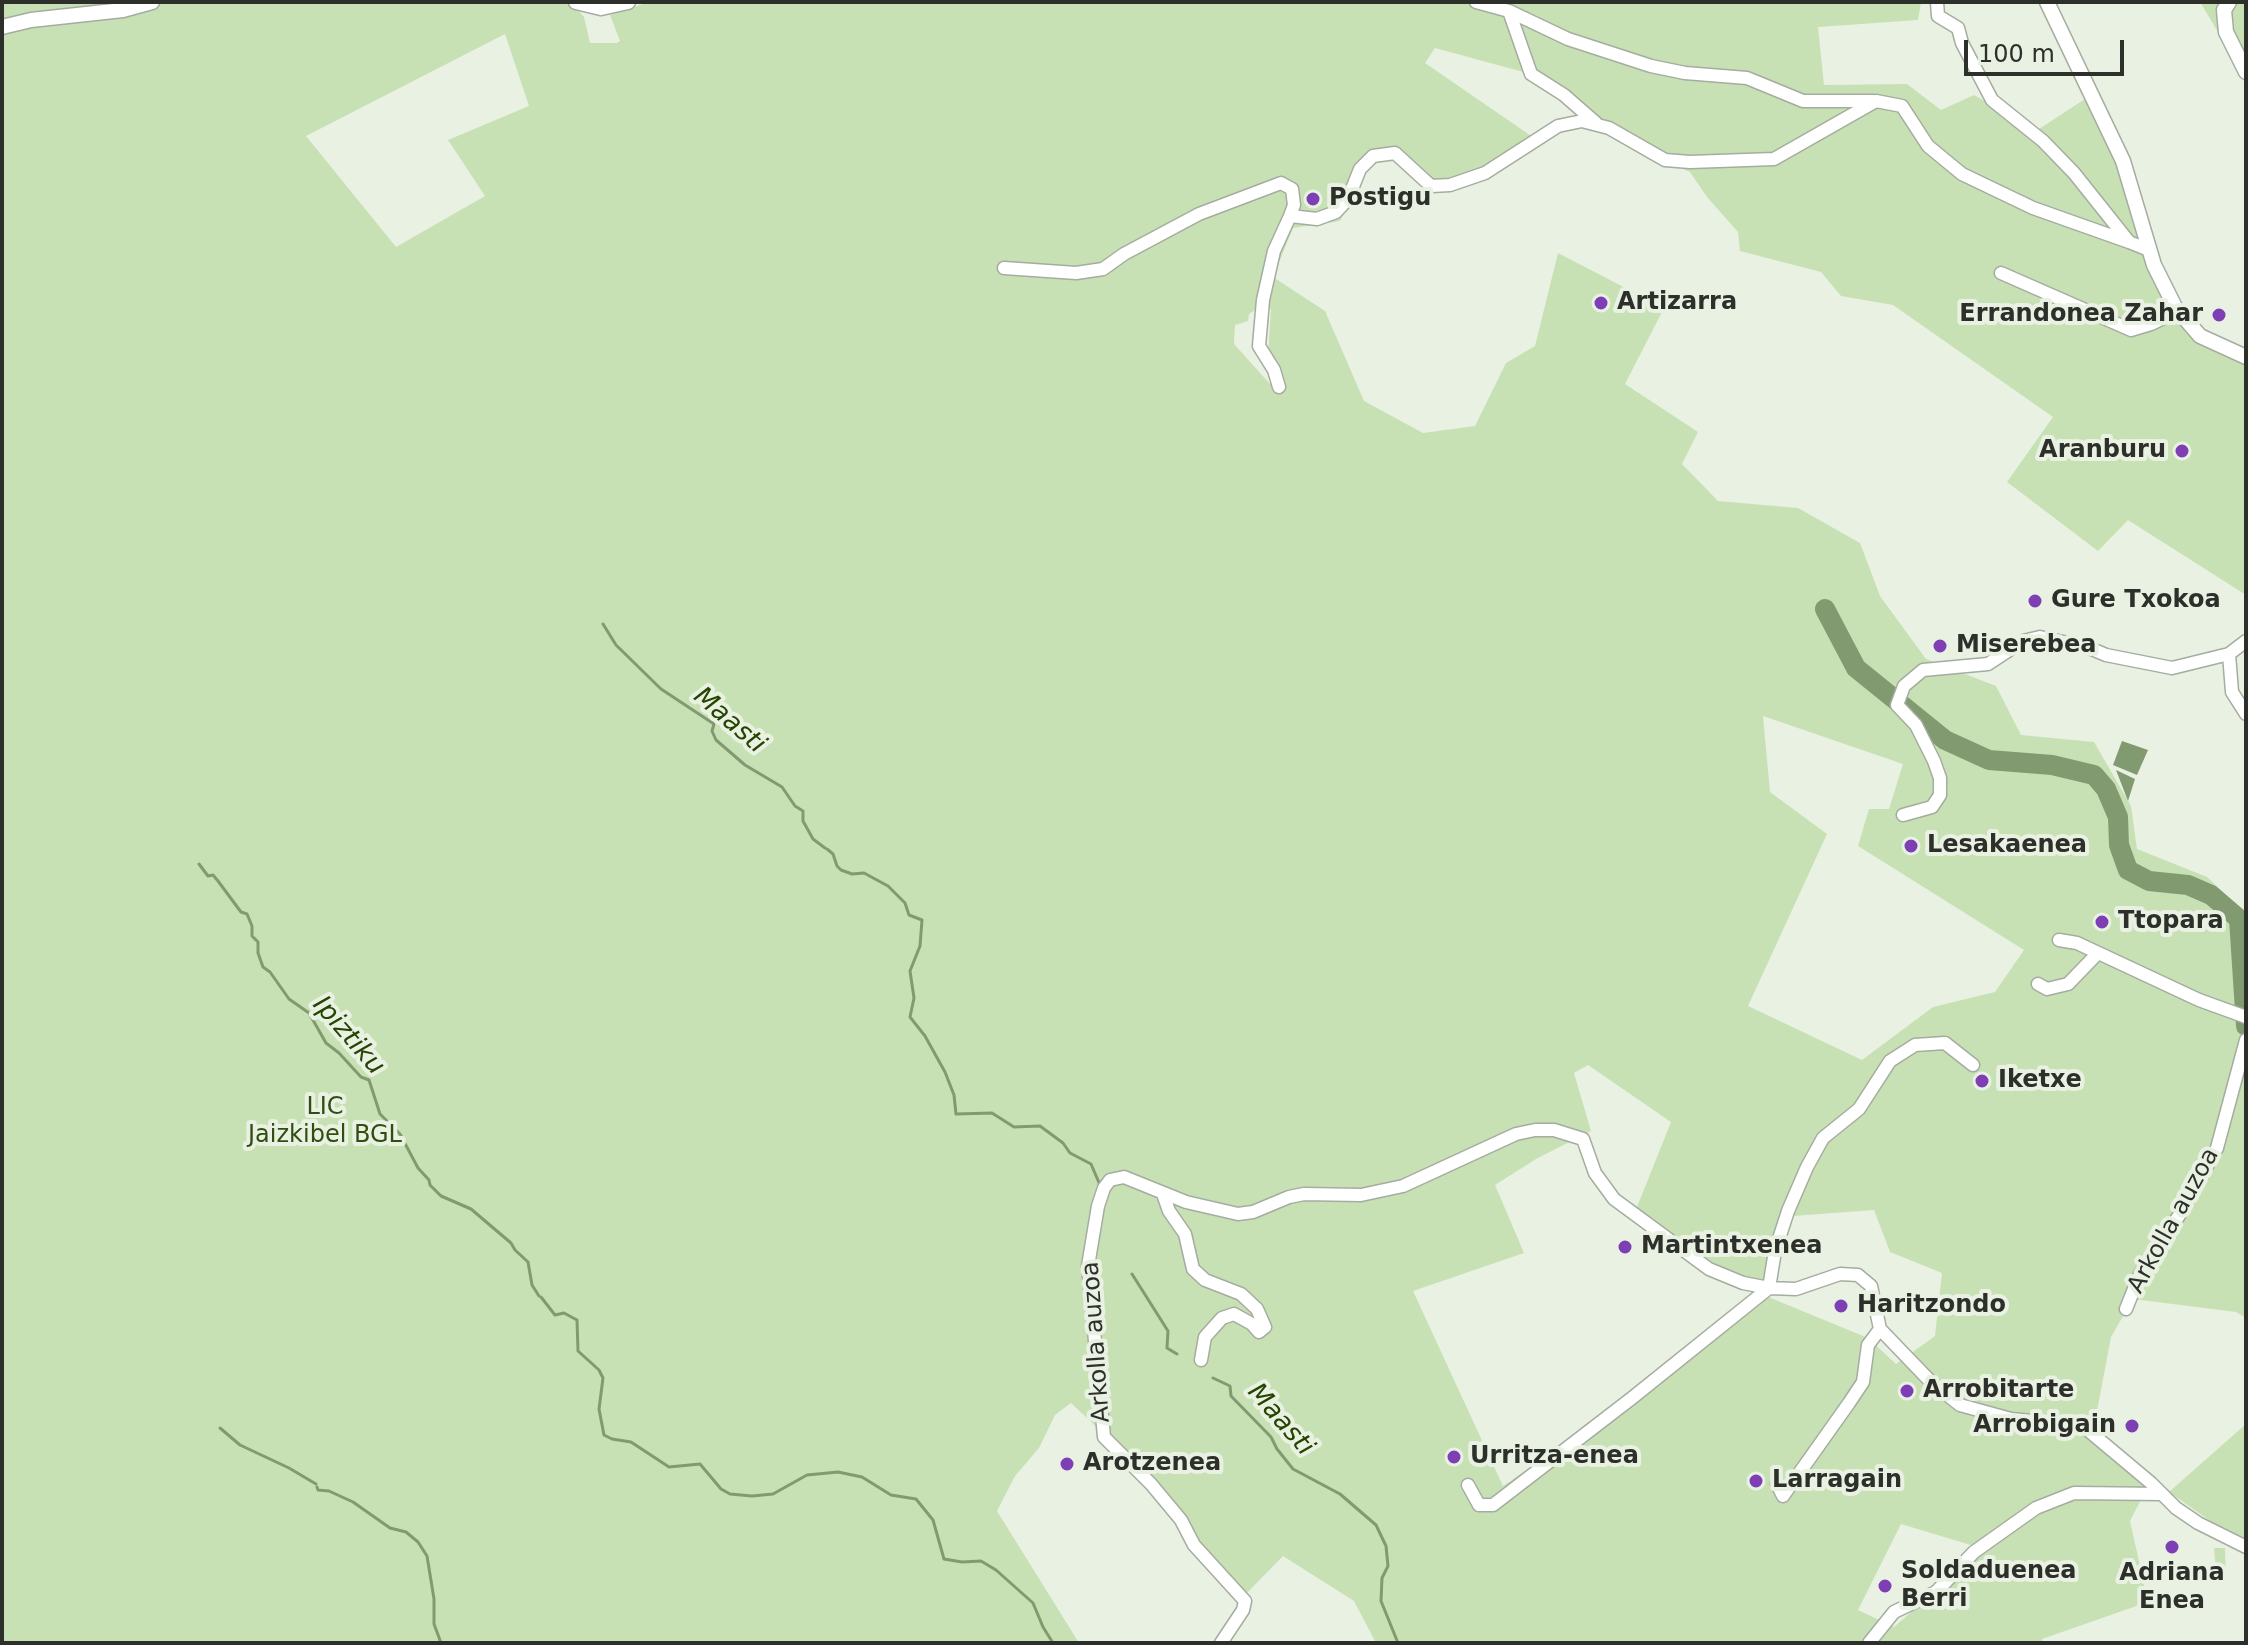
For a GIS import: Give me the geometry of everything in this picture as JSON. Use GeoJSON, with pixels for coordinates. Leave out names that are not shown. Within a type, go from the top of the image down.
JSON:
{"type":"FeatureCollection","features":[{"type":"Feature","properties":{"kind":"street"},"geometry":{"type":"LineString","coordinates":[[2,27],[31,20],[123,10],[152,2]]}},
{"type":"Feature","properties":{"kind":"street"},"geometry":{"type":"LineString","coordinates":[[577,3],[601,8],[628,2]]}},
{"type":"Feature","properties":{"kind":"street"},"geometry":{"type":"LineString","coordinates":[[1476,2],[1509,11],[1568,39],[1651,66],[1685,73],[1747,78],[1803,101],[1876,101],[1902,106],[1928,146],[1962,174],[2033,208],[2149,250]]}},
{"type":"Feature","properties":{"kind":"street"},"geometry":{"type":"LineString","coordinates":[[1937,2],[1938,16],[1958,28],[1962,43],[1992,100],[2043,141],[2074,173],[2129,242]]}},
{"type":"Feature","properties":{"kind":"street"},"geometry":{"type":"LineString","coordinates":[[2047,2],[2123,161],[2149,250],[2178,311],[2200,336],[2246,357]]}},
{"type":"Feature","properties":{"kind":"street"},"geometry":{"type":"LineString","coordinates":[[2229,2],[2224,10],[2226,32],[2246,72]]}},
{"type":"Feature","properties":{"kind":"street"},"geometry":{"type":"LineString","coordinates":[[1509,11],[1531,74],[1564,95],[1599,125]]}},
{"type":"Feature","properties":{"kind":"street"},"geometry":{"type":"LineString","coordinates":[[1290,216],[1317,219],[1336,212],[1348,199],[1360,169],[1373,156],[1395,153],[1431,186],[1450,185],[1485,173],[1558,126],[1582,121],[1635,141],[1665,160],[1774,159],[1876,101]]}},
{"type":"Feature","properties":{"kind":"street"},"geometry":{"type":"LineString","coordinates":[[1004,268],[1076,273],[1103,269],[1124,254],[1199,214],[1281,183],[1292,189],[1294,205],[1274,251],[1263,300],[1259,346],[1274,370],[1279,387]]}},
{"type":"Feature","properties":{"kind":"street"},"geometry":{"type":"LineString","coordinates":[[2001,273],[2131,330],[2178,311]]}},
{"type":"Feature","properties":{"kind":"street"},"geometry":{"type":"LineString","coordinates":[[1903,815],[1932,807],[1940,795],[1940,778],[1934,761],[1916,725],[1897,705],[1904,686],[1923,670],[1988,664],[2023,641],[2040,637],[2087,647],[2106,655],[2172,668],[2229,654],[2246,641]]}},
{"type":"Feature","properties":{"kind":"street"},"geometry":{"type":"LineString","coordinates":[[2229,654],[2232,692],[2246,714]]}},
{"type":"Feature","properties":{"kind":"street"},"geometry":{"type":"LineString","coordinates":[[2059,940],[2077,943],[2199,1000],[2242,1015]]}},
{"type":"Feature","properties":{"kind":"street"},"geometry":{"type":"LineString","coordinates":[[2038,984],[2047,989],[2068,984],[2098,953]]}},
{"type":"Feature","properties":{"kind":"street","name":"Arkolla auzoa"},"geometry":{"type":"LineString","coordinates":[[2126,1309],[2140,1274],[2180,1214],[2217,1148],[2246,1040]]}},
{"type":"Feature","properties":{"kind":"street"},"geometry":{"type":"LineString","coordinates":[[1468,1485],[1479,1505],[1493,1505],[1769,1288],[1779,1238],[1807,1167],[1823,1138],[1859,1109],[1890,1061],[1915,1045],[1945,1043],[1973,1065]]}},
{"type":"Feature","properties":{"kind":"street","name":"Arkolla auzoa"},"geometry":{"type":"LineString","coordinates":[[1221,1643],[1243,1610],[1245,1601],[1194,1545],[1181,1520],[1151,1484],[1104,1437],[1088,1266],[1098,1206],[1110,1180],[1124,1177],[1163,1194],[1238,1214],[1253,1212],[1304,1194],[1361,1195],[1403,1186],[1516,1134],[1554,1130],[1583,1139],[1595,1173],[1614,1199],[1709,1269],[1743,1283],[1769,1288],[1796,1289],[1840,1274],[1858,1275],[1871,1286],[1880,1329]]}},
{"type":"Feature","properties":{"kind":"street"},"geometry":{"type":"LineString","coordinates":[[1163,1194],[1169,1211],[1185,1234],[1193,1269],[1205,1280],[1241,1294],[1257,1309],[1265,1327],[1259,1332],[1252,1324],[1234,1314],[1222,1318],[1205,1337],[1201,1360]]}},
{"type":"Feature","properties":{"kind":"street"},"geometry":{"type":"LineString","coordinates":[[1777,1484],[1783,1496],[1856,1393],[1863,1382],[1868,1345],[1880,1329],[1930,1381],[1960,1405],[2011,1419],[2083,1426],[2176,1508],[2246,1547]]}},
{"type":"Feature","properties":{"kind":"street"},"geometry":{"type":"LineString","coordinates":[[1869,1643],[1894,1612],[1936,1592],[1974,1552],[2036,1508],[2074,1493],[2162,1494]]}},
{"type":"Feature","properties":{"kind":"green space","name":"LIC Jaizkibel BGL"},"geometry":{"type":"Polygon","coordinates":[[[2,2],[571,2],[584,17],[590,43],[617,43],[620,41],[610,15],[649,2],[1921,2],[1918,20],[1818,27],[1824,85],[1907,84],[1941,110],[1974,95],[2036,131],[2091,95],[2183,323],[2246,352],[2246,595],[2128,520],[2098,551],[2007,482],[2053,417],[1893,305],[1841,296],[1821,272],[1740,251],[1738,232],[1690,172],[1636,149],[1538,76],[1435,48],[1425,63],[1537,140],[1445,186],[1389,151],[1364,172],[1340,221],[1293,228],[1273,277],[1325,311],[1364,401],[1423,433],[1475,426],[1506,363],[1535,346],[1558,253],[1664,308],[1625,384],[1698,432],[1682,464],[1718,501],[1798,508],[1860,543],[1880,596],[1926,659],[1996,686],[2021,735],[2094,742],[2131,806],[2137,849],[2207,877],[2246,913],[2246,1318],[2236,1312],[2133,1299],[2111,1337],[2093,1432],[2149,1484],[2130,1521],[2148,1602],[2042,1639],[2042,1643],[1376,1643],[1354,1601],[1283,1556],[1243,1597],[1200,1544],[1170,1496],[1071,1403],[1055,1415],[1039,1448],[1015,1476],[997,1511],[1079,1643],[2,1643],[2,2]],[[505,34],[306,136],[396,247],[485,196],[448,140],[529,106],[505,34]],[[1259,307],[1249,314],[1248,321],[1235,325],[1234,344],[1270,384],[1279,375],[1268,354],[1271,309],[1259,307]],[[1763,716],[1770,792],[1827,834],[1748,1006],[1862,1060],[1933,1007],[1995,992],[2024,950],[1858,846],[1869,809],[1889,809],[1903,764],[1763,716]],[[1588,1065],[1574,1073],[1591,1131],[1536,1159],[1495,1185],[1524,1253],[1413,1291],[1503,1486],[1607,1415],[1761,1294],[1635,1212],[1671,1122],[1588,1065]],[[1874,1210],[1779,1217],[1761,1294],[1868,1338],[1896,1364],[1935,1336],[1942,1273],[1890,1252],[1874,1210]],[[1901,1524],[1858,1610],[1894,1627],[1984,1549],[1901,1524]]]}},
{"type":"Feature","properties":{"kind":"green space"},"geometry":{"type":"Polygon","coordinates":[[[2200,2],[2246,2],[2246,79],[2200,2]]]}},
{"type":"Feature","properties":{"kind":"green space"},"geometry":{"type":"Polygon","coordinates":[[[2246,1424],[2246,1546],[2169,1492],[2246,1424]]]}},
{"type":"Feature","properties":{"kind":"green space"},"geometry":{"type":"Polygon","coordinates":[[[2214,1548],[2225,1548],[2226,1580],[2217,1582],[2214,1548]]]}},
{"type":"Feature","properties":{"kind":"shaded area"},"geometry":{"type":"Polygon","coordinates":[[[2122,741],[2148,750],[2137,775],[2113,765],[2122,741]]]}},
{"type":"Feature","properties":{"kind":"shaded area"},"geometry":{"type":"Polygon","coordinates":[[[2116,770],[2135,779],[2128,801],[2116,770]]]}},
{"type":"Feature","properties":{"kind":"waterway"},"geometry":{"type":"LineString","coordinates":[[1825,609],[1856,668],[1945,740],[1989,760],[2052,765],[2094,775],[2106,789],[2118,817],[2119,845],[2128,870],[2149,881],[2188,885],[2211,895],[2239,919],[2246,1026]]}},
{"type":"Feature","properties":{"kind":"waterway","name":"Maasti"},"geometry":{"type":"LineString","coordinates":[[603,624],[616,645],[661,689],[714,724],[712,731],[716,740],[745,765],[782,787],[795,806],[803,811],[803,821],[813,839],[825,848]]}},
{"type":"Feature","properties":{"kind":"waterway","name":"Maasti"},"geometry":{"type":"LineString","coordinates":[[827,849],[841,870],[852,874],[864,873],[888,886],[905,903],[909,915],[922,920],[920,946],[910,971],[914,998],[910,1017],[925,1036],[945,1072],[954,1095],[956,1114],[992,1113],[1014,1127],[1040,1126],[1063,1143],[1070,1153],[1091,1164],[1100,1185]]}},
{"type":"Feature","properties":{"kind":"waterway","name":"Ipiztiku"},"geometry":{"type":"LineString","coordinates":[[199,864],[208,876],[213,875],[241,912],[247,914],[252,936],[258,942],[263,967],[289,999],[309,1013],[326,1043],[361,1077],[369,1080],[380,1114],[400,1134],[430,1185],[441,1196],[471,1209],[511,1243],[528,1262],[532,1285],[539,1296]]}},
{"type":"Feature","properties":{"kind":"waterway","name":"Maasti"},"geometry":{"type":"LineString","coordinates":[[1132,1274],[1168,1331],[1167,1348],[1177,1354]]}},
{"type":"Feature","properties":{"kind":"waterway","name":"Ipiztiku"},"geometry":{"type":"LineString","coordinates":[[541,1297],[555,1315],[564,1313],[577,1320],[578,1351],[599,1370],[603,1378],[599,1409],[604,1435],[631,1442],[669,1467],[700,1464],[721,1489],[730,1494],[773,1494],[807,1475],[838,1472],[862,1477],[891,1495],[916,1499],[933,1520],[944,1559],[981,1561],[996,1570],[1033,1603],[1053,1643]]}},
{"type":"Feature","properties":{"kind":"waterway","name":"Maasti"},"geometry":{"type":"LineString","coordinates":[[1213,1378],[1230,1386],[1231,1396],[1271,1437],[1293,1469],[1340,1494],[1376,1525],[1386,1546],[1388,1566],[1382,1578],[1381,1601],[1398,1643]]}},
{"type":"Feature","properties":{"kind":"waterway"},"geometry":{"type":"LineString","coordinates":[[220,1428],[240,1445],[316,1484]]}},
{"type":"Feature","properties":{"kind":"waterway"},"geometry":{"type":"LineString","coordinates":[[317,1487],[353,1502],[390,1528],[406,1532],[418,1542],[427,1556],[434,1599],[434,1624],[441,1643]]}},
{"type":"Feature","properties":{"kind":"place","name":"Postigu"},"geometry":{"type":"Point","coordinates":[1313,199]}},
{"type":"Feature","properties":{"kind":"place","name":"Artizarra"},"geometry":{"type":"Point","coordinates":[1601,303]}},
{"type":"Feature","properties":{"kind":"place","name":"Errandonea Zahar"},"geometry":{"type":"Point","coordinates":[2219,315]}},
{"type":"Feature","properties":{"kind":"place","name":"Aranburu"},"geometry":{"type":"Point","coordinates":[2182,451]}},
{"type":"Feature","properties":{"kind":"place","name":"Gure Txokoa"},"geometry":{"type":"Point","coordinates":[2035,601]}},
{"type":"Feature","properties":{"kind":"place","name":"Miserebea"},"geometry":{"type":"Point","coordinates":[1940,646]}},
{"type":"Feature","properties":{"kind":"place","name":"Lesakaenea"},"geometry":{"type":"Point","coordinates":[1911,846]}},
{"type":"Feature","properties":{"kind":"place","name":"Ttopara"},"geometry":{"type":"Point","coordinates":[2102,922]}},
{"type":"Feature","properties":{"kind":"place","name":"Iketxe"},"geometry":{"type":"Point","coordinates":[1982,1081]}},
{"type":"Feature","properties":{"kind":"place","name":"Martintxenea"},"geometry":{"type":"Point","coordinates":[1625,1247]}},
{"type":"Feature","properties":{"kind":"place","name":"Haritzondo"},"geometry":{"type":"Point","coordinates":[1841,1306]}},
{"type":"Feature","properties":{"kind":"place","name":"Arrobitarte"},"geometry":{"type":"Point","coordinates":[1907,1391]}},
{"type":"Feature","properties":{"kind":"place","name":"Arrobigain"},"geometry":{"type":"Point","coordinates":[2132,1426]}},
{"type":"Feature","properties":{"kind":"place","name":"Urritza-enea"},"geometry":{"type":"Point","coordinates":[1454,1457]}},
{"type":"Feature","properties":{"kind":"place","name":"Arotzenea"},"geometry":{"type":"Point","coordinates":[1067,1464]}},
{"type":"Feature","properties":{"kind":"place","name":"Larragain"},"geometry":{"type":"Point","coordinates":[1756,1481]}},
{"type":"Feature","properties":{"kind":"place","name":"Adriana Enea"},"geometry":{"type":"Point","coordinates":[2172,1547]}},
{"type":"Feature","properties":{"kind":"place","name":"Soldaduenea Berri"},"geometry":{"type":"Point","coordinates":[1885,1586]}}]}
